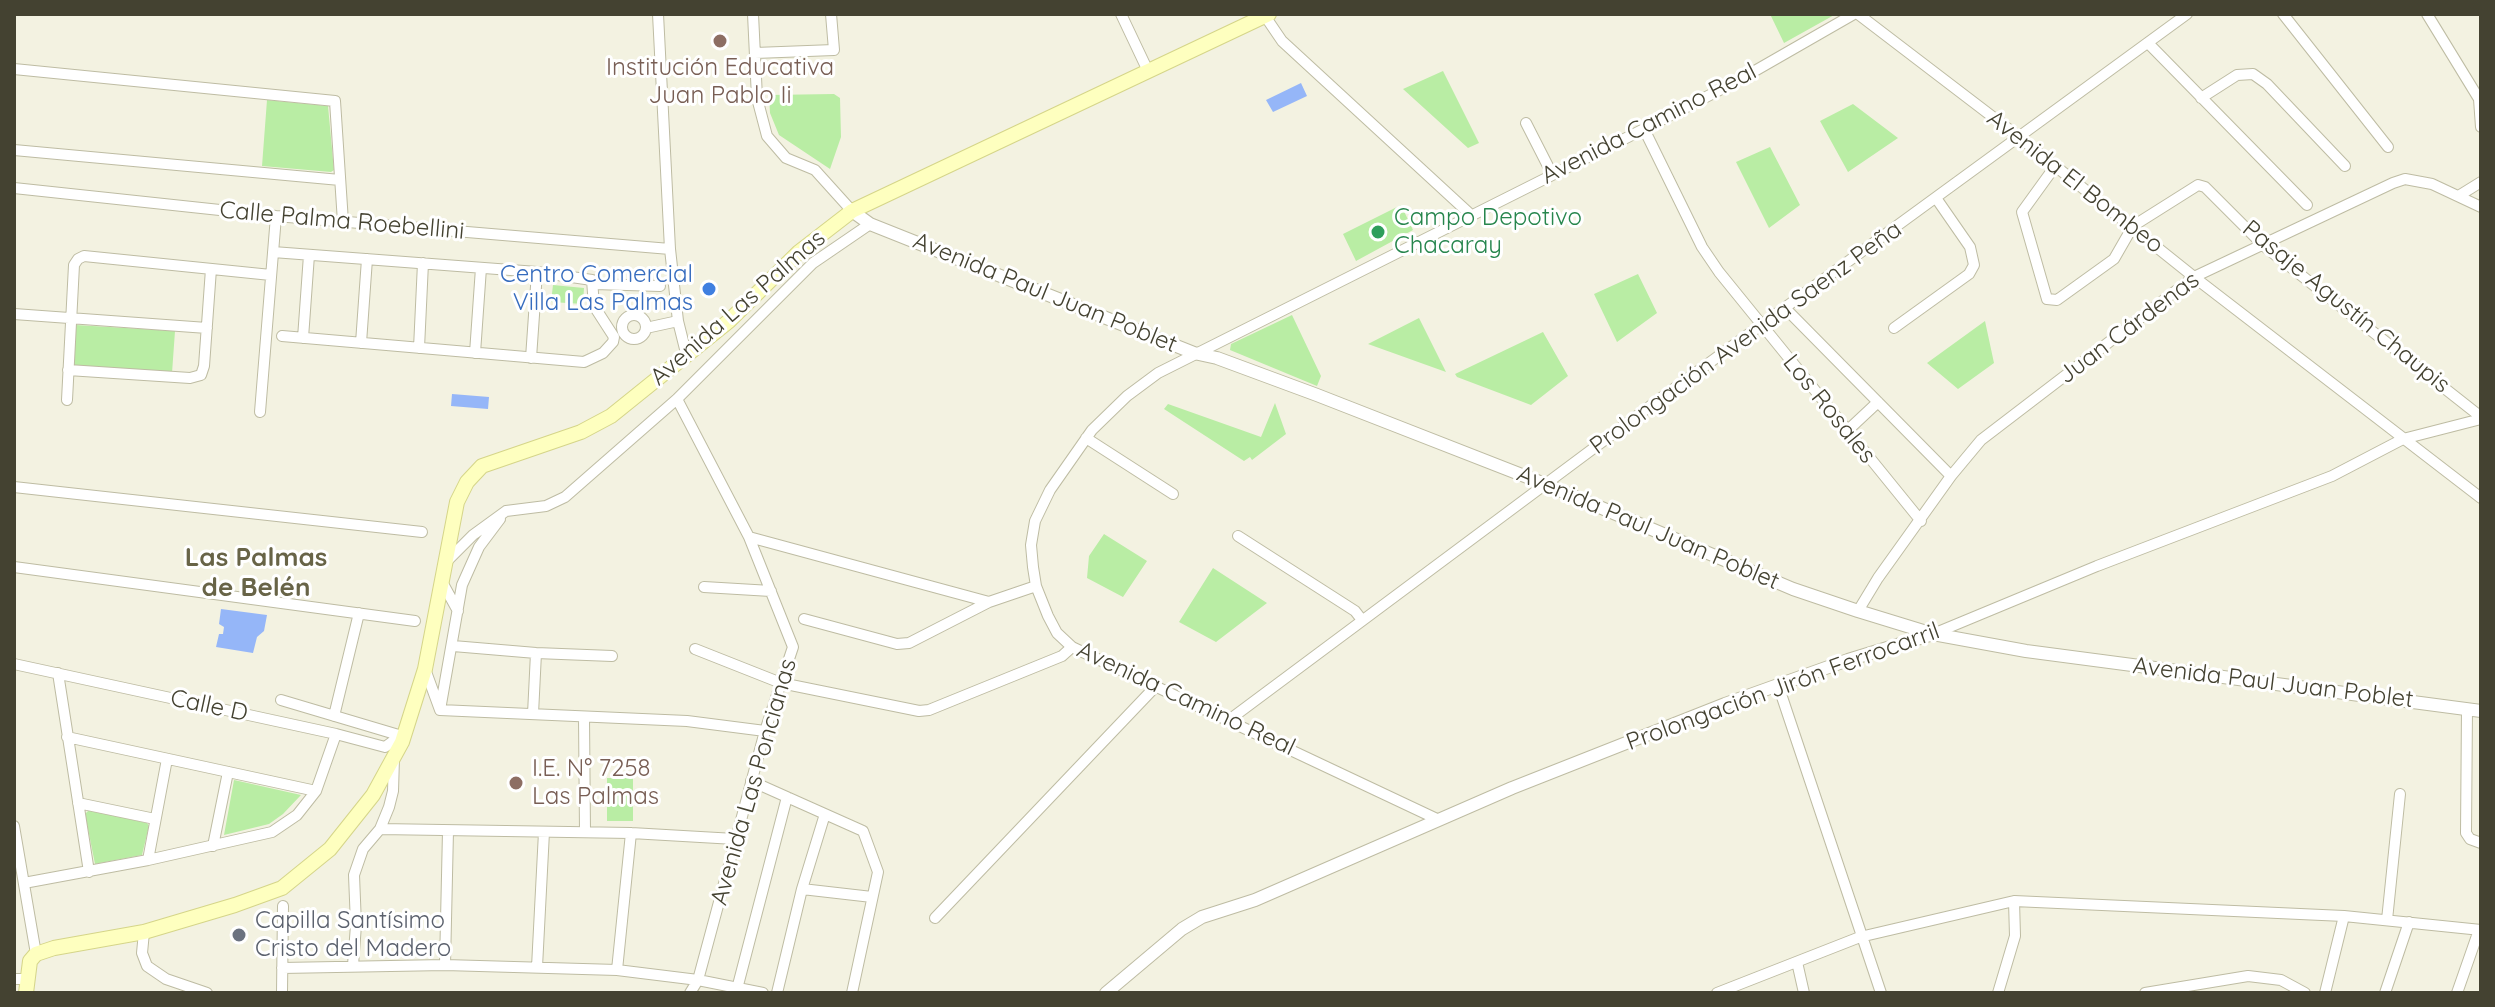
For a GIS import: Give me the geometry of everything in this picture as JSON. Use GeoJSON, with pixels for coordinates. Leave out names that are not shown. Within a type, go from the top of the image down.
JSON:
{"type":"FeatureCollection","features":[{"type":"Feature","properties":{"kind":"main road","name":"Avenida Las Palmas"},"geometry":{"type":"LineString","coordinates":[[36,954],[144,932],[235,905],[282,888],[330,849],[373,795],[394,757],[425,669],[457,502],[467,482],[482,466],[581,432],[601,421],[729,321],[799,252],[852,211],[1267,15]]}},
{"type":"Feature","properties":{"kind":"main road"},"geometry":{"type":"LineString","coordinates":[[22,984],[31,958],[36,954]]}},
{"type":"Feature","properties":{"kind":"street"},"geometry":{"type":"LineString","coordinates":[[658,14],[670,249],[678,321],[686,353]]}},
{"type":"Feature","properties":{"kind":"street"},"geometry":{"type":"LineString","coordinates":[[753,14],[757,98],[767,136],[786,158],[815,170],[852,211]]}},
{"type":"Feature","properties":{"kind":"street"},"geometry":{"type":"LineString","coordinates":[[755,53],[834,50],[831,14]]}},
{"type":"Feature","properties":{"kind":"street"},"geometry":{"type":"LineString","coordinates":[[1121,14],[1148,71]]}},
{"type":"Feature","properties":{"kind":"street","name":"Avenida Camino Real"},"geometry":{"type":"LineString","coordinates":[[1439,820],[1072,647],[1057,633],[1036,586],[1031,545],[1035,521],[1050,490],[1086,438],[1127,396],[1158,373],[1644,129],[1856,14]]}},
{"type":"Feature","properties":{"kind":"street","name":"Avenida El Bombeo"},"geometry":{"type":"LineString","coordinates":[[1856,14],[2056,165],[2194,277],[2481,498]]}},
{"type":"Feature","properties":{"kind":"street","name":"Prolongación Avenida Saenz Peña"},"geometry":{"type":"LineString","coordinates":[[1229,720],[1545,484],[2187,14]]}},
{"type":"Feature","properties":{"kind":"street"},"geometry":{"type":"LineString","coordinates":[[2283,14],[2388,147]]}},
{"type":"Feature","properties":{"kind":"street"},"geometry":{"type":"LineString","coordinates":[[2427,14],[2479,99],[2481,127]]}},
{"type":"Feature","properties":{"kind":"street"},"geometry":{"type":"LineString","coordinates":[[1267,15],[1282,41],[1471,215]]}},
{"type":"Feature","properties":{"kind":"street"},"geometry":{"type":"LineString","coordinates":[[2148,43],[2307,205]]}},
{"type":"Feature","properties":{"kind":"street"},"geometry":{"type":"LineString","coordinates":[[14,69],[335,101],[343,222]]}},
{"type":"Feature","properties":{"kind":"street"},"geometry":{"type":"LineString","coordinates":[[2201,98],[2237,75],[2253,74],[2267,84],[2345,166]]}},
{"type":"Feature","properties":{"kind":"street"},"geometry":{"type":"LineString","coordinates":[[1526,123],[1552,174]]}},
{"type":"Feature","properties":{"kind":"street","name":"Los Rosales"},"geometry":{"type":"LineString","coordinates":[[1644,129],[1702,247],[1761,326],[1921,521]]}},
{"type":"Feature","properties":{"kind":"street"},"geometry":{"type":"LineString","coordinates":[[14,150],[340,180]]}},
{"type":"Feature","properties":{"kind":"street"},"geometry":{"type":"LineString","coordinates":[[2056,165],[2022,212],[2047,299],[2057,300],[2114,259],[2133,226]]}},
{"type":"Feature","properties":{"kind":"street","name":"Juan Cárdenas"},"geometry":{"type":"LineString","coordinates":[[1858,611],[1951,476],[1981,440],[2194,277],[2405,179],[2432,184],[2481,207]]}},
{"type":"Feature","properties":{"kind":"street"},"geometry":{"type":"LineString","coordinates":[[2460,195],[2481,182]]}},
{"type":"Feature","properties":{"kind":"street","name":"Pasaje Agustín Chaupis"},"geometry":{"type":"LineString","coordinates":[[2133,226],[2198,185],[2205,187],[2264,246],[2481,418]]}},
{"type":"Feature","properties":{"kind":"street","name":"Calle Palma Roebellini"},"geometry":{"type":"LineString","coordinates":[[14,188],[276,216],[670,249]]}},
{"type":"Feature","properties":{"kind":"street"},"geometry":{"type":"LineString","coordinates":[[1894,328],[1969,274],[1974,265],[1970,247],[1936,198]]}},
{"type":"Feature","properties":{"kind":"street","name":"Avenida Paul Juan Poblet"},"geometry":{"type":"LineString","coordinates":[[852,211],[870,224],[1194,353],[1217,358],[1317,395],[1545,484],[1793,589],[1894,623],[1933,634],[2026,651],[2481,711]]}},
{"type":"Feature","properties":{"kind":"street"},"geometry":{"type":"LineString","coordinates":[[260,412],[276,216]]}},
{"type":"Feature","properties":{"kind":"street"},"geometry":{"type":"LineString","coordinates":[[445,562],[473,535],[506,511],[546,506],[559,501],[677,399],[813,263],[870,224]]}},
{"type":"Feature","properties":{"kind":"street"},"geometry":{"type":"LineString","coordinates":[[273,252],[537,272],[592,280],[594,306],[601,321],[618,332],[630,338],[638,339],[646,328],[642,318],[626,319],[618,332],[613,342],[603,353],[584,362],[282,336]]}},
{"type":"Feature","properties":{"kind":"street"},"geometry":{"type":"LineString","coordinates":[[303,338],[309,255]]}},
{"type":"Feature","properties":{"kind":"street"},"geometry":{"type":"LineString","coordinates":[[67,400],[74,265],[81,257],[271,275]]}},
{"type":"Feature","properties":{"kind":"street"},"geometry":{"type":"LineString","coordinates":[[361,343],[367,259]]}},
{"type":"Feature","properties":{"kind":"street"},"geometry":{"type":"LineString","coordinates":[[419,348],[423,263]]}},
{"type":"Feature","properties":{"kind":"street"},"geometry":{"type":"LineString","coordinates":[[475,353],[481,268]]}},
{"type":"Feature","properties":{"kind":"street"},"geometry":{"type":"LineString","coordinates":[[68,370],[198,377],[204,366],[211,269]]}},
{"type":"Feature","properties":{"kind":"street"},"geometry":{"type":"LineString","coordinates":[[531,358],[537,272]]}},
{"type":"Feature","properties":{"kind":"street"},"geometry":{"type":"LineString","coordinates":[[594,284],[660,286]]}},
{"type":"Feature","properties":{"kind":"street"},"geometry":{"type":"LineString","coordinates":[[1785,308],[1951,476]]}},
{"type":"Feature","properties":{"kind":"street"},"geometry":{"type":"LineString","coordinates":[[14,316],[207,328]]}},
{"type":"Feature","properties":{"kind":"street"},"geometry":{"type":"LineString","coordinates":[[646,328],[678,321]]}},
{"type":"Feature","properties":{"kind":"street"},"geometry":{"type":"LineString","coordinates":[[714,333],[729,345]]}},
{"type":"Feature","properties":{"kind":"street","name":"Avenida Las Poncianas"},"geometry":{"type":"LineString","coordinates":[[677,399],[749,537],[793,647],[765,731],[698,980],[690,993]]}},
{"type":"Feature","properties":{"kind":"street"},"geometry":{"type":"LineString","coordinates":[[1847,431],[1878,402]]}},
{"type":"Feature","properties":{"kind":"street","name":"Prolongación Jirón Ferrocarril"},"geometry":{"type":"LineString","coordinates":[[1106,993],[1182,929],[1202,917],[1255,900],[1544,775],[1778,685],[1933,634],[2097,566],[2332,476],[2403,439],[2481,418]]}},
{"type":"Feature","properties":{"kind":"street"},"geometry":{"type":"LineString","coordinates":[[1086,438],[1173,494]]}},
{"type":"Feature","properties":{"kind":"street"},"geometry":{"type":"LineString","coordinates":[[14,487],[422,532]]}},
{"type":"Feature","properties":{"kind":"street"},"geometry":{"type":"LineString","coordinates":[[440,710],[462,585],[479,547],[506,511]]}},
{"type":"Feature","properties":{"kind":"street"},"geometry":{"type":"LineString","coordinates":[[1238,536],[1355,611],[1362,620]]}},
{"type":"Feature","properties":{"kind":"street"},"geometry":{"type":"LineString","coordinates":[[749,537],[989,602]]}},
{"type":"Feature","properties":{"kind":"street"},"geometry":{"type":"LineString","coordinates":[[14,567],[415,621]]}},
{"type":"Feature","properties":{"kind":"street"},"geometry":{"type":"LineString","coordinates":[[442,582],[459,613]]}},
{"type":"Feature","properties":{"kind":"street"},"geometry":{"type":"LineString","coordinates":[[804,619],[897,644],[909,643],[989,602],[1036,586]]}},
{"type":"Feature","properties":{"kind":"street"},"geometry":{"type":"LineString","coordinates":[[704,587],[771,591]]}},
{"type":"Feature","properties":{"kind":"street"},"geometry":{"type":"LineString","coordinates":[[334,716],[359,613]]}},
{"type":"Feature","properties":{"kind":"street"},"geometry":{"type":"LineString","coordinates":[[1891,647],[1898,630],[1894,623]]}},
{"type":"Feature","properties":{"kind":"street"},"geometry":{"type":"LineString","coordinates":[[453,646],[612,656]]}},
{"type":"Feature","properties":{"kind":"street"},"geometry":{"type":"LineString","coordinates":[[695,649],[781,683],[919,711],[1062,656],[1072,647]]}},
{"type":"Feature","properties":{"kind":"street"},"geometry":{"type":"LineString","coordinates":[[533,714],[536,653]]}},
{"type":"Feature","properties":{"kind":"street","name":"Calle D"},"geometry":{"type":"LineString","coordinates":[[14,664],[385,747],[402,736]]}},
{"type":"Feature","properties":{"kind":"street"},"geometry":{"type":"LineString","coordinates":[[425,669],[440,710]]}},
{"type":"Feature","properties":{"kind":"street"},"geometry":{"type":"LineString","coordinates":[[58,673],[89,872]]}},
{"type":"Feature","properties":{"kind":"street"},"geometry":{"type":"LineString","coordinates":[[1778,685],[1881,993]]}},
{"type":"Feature","properties":{"kind":"street"},"geometry":{"type":"LineString","coordinates":[[935,918],[1156,686]]}},
{"type":"Feature","properties":{"kind":"street"},"geometry":{"type":"LineString","coordinates":[[281,700],[402,736]]}},
{"type":"Feature","properties":{"kind":"street"},"geometry":{"type":"LineString","coordinates":[[2467,709],[2466,833],[2470,839],[2481,843]]}},
{"type":"Feature","properties":{"kind":"street"},"geometry":{"type":"LineString","coordinates":[[440,710],[687,721],[765,731]]}},
{"type":"Feature","properties":{"kind":"street"},"geometry":{"type":"LineString","coordinates":[[584,717],[585,832]]}},
{"type":"Feature","properties":{"kind":"street"},"geometry":{"type":"LineString","coordinates":[[24,883],[148,860],[272,832],[297,815],[316,791],[336,734]]}},
{"type":"Feature","properties":{"kind":"street"},"geometry":{"type":"LineString","coordinates":[[67,737],[316,791]]}},
{"type":"Feature","properties":{"kind":"street"},"geometry":{"type":"LineString","coordinates":[[353,965],[356,925],[354,875],[363,849],[380,829],[393,791],[394,757]]}},
{"type":"Feature","properties":{"kind":"street"},"geometry":{"type":"LineString","coordinates":[[148,860],[167,759]]}},
{"type":"Feature","properties":{"kind":"street"},"geometry":{"type":"LineString","coordinates":[[213,846],[228,772]]}},
{"type":"Feature","properties":{"kind":"street"},"geometry":{"type":"LineString","coordinates":[[751,781],[863,831],[878,872],[852,993]]}},
{"type":"Feature","properties":{"kind":"street"},"geometry":{"type":"LineString","coordinates":[[2387,920],[2400,794]]}},
{"type":"Feature","properties":{"kind":"street"},"geometry":{"type":"LineString","coordinates":[[737,989],[787,797]]}},
{"type":"Feature","properties":{"kind":"street"},"geometry":{"type":"LineString","coordinates":[[78,803],[155,819]]}},
{"type":"Feature","properties":{"kind":"street"},"geometry":{"type":"LineString","coordinates":[[777,993],[802,889],[825,814]]}},
{"type":"Feature","properties":{"kind":"street"},"geometry":{"type":"LineString","coordinates":[[14,826],[36,954]]}},
{"type":"Feature","properties":{"kind":"street"},"geometry":{"type":"LineString","coordinates":[[380,829],[631,833],[735,839]]}},
{"type":"Feature","properties":{"kind":"street"},"geometry":{"type":"LineString","coordinates":[[445,965],[448,831]]}},
{"type":"Feature","properties":{"kind":"street"},"geometry":{"type":"LineString","coordinates":[[537,967],[544,832]]}},
{"type":"Feature","properties":{"kind":"street"},"geometry":{"type":"LineString","coordinates":[[617,970],[631,833]]}},
{"type":"Feature","properties":{"kind":"street"},"geometry":{"type":"LineString","coordinates":[[802,889],[872,897]]}},
{"type":"Feature","properties":{"kind":"street"},"geometry":{"type":"LineString","coordinates":[[1998,993],[2015,936],[2014,901]]}},
{"type":"Feature","properties":{"kind":"street"},"geometry":{"type":"LineString","coordinates":[[1717,993],[1860,937],[2014,901],[2344,916],[2480,930],[2457,993]]}},
{"type":"Feature","properties":{"kind":"street"},"geometry":{"type":"LineString","coordinates":[[282,993],[283,906]]}},
{"type":"Feature","properties":{"kind":"street"},"geometry":{"type":"LineString","coordinates":[[2325,993],[2344,916]]}},
{"type":"Feature","properties":{"kind":"street"},"geometry":{"type":"LineString","coordinates":[[2385,993],[2409,922]]}},
{"type":"Feature","properties":{"kind":"street"},"geometry":{"type":"LineString","coordinates":[[144,932],[142,953],[147,966],[166,979],[207,993]]}},
{"type":"Feature","properties":{"kind":"street"},"geometry":{"type":"LineString","coordinates":[[1797,962],[1804,993]]}},
{"type":"Feature","properties":{"kind":"street"},"geometry":{"type":"LineString","coordinates":[[282,968],[445,965],[617,970],[698,980],[763,993]]}},
{"type":"Feature","properties":{"kind":"street"},"geometry":{"type":"LineString","coordinates":[[2145,993],[2248,976],[2281,980],[2305,993]]}},
{"type":"Feature","properties":{"kind":"green space"},"geometry":{"type":"Polygon","coordinates":[[[1770,14],[1836,14],[1784,43],[1770,14]]]}},
{"type":"Feature","properties":{"kind":"green space"},"geometry":{"type":"Polygon","coordinates":[[[1443,71],[1479,143],[1468,148],[1403,89],[1443,71]]]}},
{"type":"Feature","properties":{"kind":"green space"},"geometry":{"type":"Polygon","coordinates":[[[834,94],[840,98],[841,137],[830,169],[779,135],[770,113],[769,95],[834,94]]]}},
{"type":"Feature","properties":{"kind":"green space"},"geometry":{"type":"Polygon","coordinates":[[[267,100],[328,106],[334,170],[262,166],[267,100]]]}},
{"type":"Feature","properties":{"kind":"green space"},"geometry":{"type":"Polygon","coordinates":[[[1853,104],[1898,138],[1848,172],[1820,121],[1853,104]]]}},
{"type":"Feature","properties":{"kind":"green space"},"geometry":{"type":"Polygon","coordinates":[[[1770,147],[1800,205],[1769,228],[1736,162],[1770,147]]]}},
{"type":"Feature","properties":{"kind":"green space","name":"Campo Depotivo Chacaray"},"geometry":{"type":"Polygon","coordinates":[[[1401,205],[1413,230],[1356,261],[1343,234],[1401,205]]]}},
{"type":"Feature","properties":{"kind":"green space"},"geometry":{"type":"Polygon","coordinates":[[[1638,274],[1657,313],[1617,342],[1594,294],[1638,274]]]}},
{"type":"Feature","properties":{"kind":"green space"},"geometry":{"type":"Polygon","coordinates":[[[553,285],[584,288],[583,304],[551,302],[553,285]]]}},
{"type":"Feature","properties":{"kind":"green space"},"geometry":{"type":"Polygon","coordinates":[[[1292,315],[1321,376],[1317,386],[1230,350],[1231,344],[1292,315]]]}},
{"type":"Feature","properties":{"kind":"green space"},"geometry":{"type":"Polygon","coordinates":[[[1419,318],[1446,372],[1368,344],[1419,318]]]}},
{"type":"Feature","properties":{"kind":"green space"},"geometry":{"type":"Polygon","coordinates":[[[1985,321],[1994,363],[1958,389],[1927,363],[1985,321]]]}},
{"type":"Feature","properties":{"kind":"green space"},"geometry":{"type":"Polygon","coordinates":[[[76,325],[175,331],[172,373],[73,367],[76,325]]]}},
{"type":"Feature","properties":{"kind":"green space"},"geometry":{"type":"Polygon","coordinates":[[[1543,332],[1568,376],[1531,405],[1455,374],[1543,332]]]}},
{"type":"Feature","properties":{"kind":"green space"},"geometry":{"type":"Polygon","coordinates":[[[1275,403],[1286,434],[1252,460],[1250,457],[1244,461],[1164,409],[1168,404],[1261,437],[1275,403]]]}},
{"type":"Feature","properties":{"kind":"green space"},"geometry":{"type":"Polygon","coordinates":[[[1104,534],[1147,561],[1123,597],[1087,578],[1089,556],[1104,534]]]}},
{"type":"Feature","properties":{"kind":"green space"},"geometry":{"type":"Polygon","coordinates":[[[1213,568],[1267,603],[1216,642],[1179,622],[1213,568]]]}},
{"type":"Feature","properties":{"kind":"green space"},"geometry":{"type":"Polygon","coordinates":[[[607,778],[633,778],[633,821],[607,821],[607,778]]]}},
{"type":"Feature","properties":{"kind":"green space"},"geometry":{"type":"Polygon","coordinates":[[[234,780],[301,795],[269,824],[224,835],[234,780]]]}},
{"type":"Feature","properties":{"kind":"green space"},"geometry":{"type":"Polygon","coordinates":[[[89,810],[147,823],[149,826],[142,855],[95,864],[85,814],[89,810]]]}},
{"type":"Feature","properties":{"kind":"water"},"geometry":{"type":"Polygon","coordinates":[[[1301,83],[1307,96],[1273,112],[1266,100],[1301,83]]]}},
{"type":"Feature","properties":{"kind":"water"},"geometry":{"type":"Polygon","coordinates":[[[452,394],[489,397],[488,409],[451,406],[452,394]]]}},
{"type":"Feature","properties":{"kind":"water"},"geometry":{"type":"Polygon","coordinates":[[[221,609],[267,615],[264,631],[257,637],[253,653],[216,647],[224,627],[219,624],[221,609]]]}},
{"type":"Feature","properties":{"kind":"place","name":"Institución Educativa Juan Pablo Ii"},"geometry":{"type":"Point","coordinates":[720,41]}},
{"type":"Feature","properties":{"kind":"place","name":"Campo Depotivo Chacaray"},"geometry":{"type":"Point","coordinates":[1378,232]}},
{"type":"Feature","properties":{"kind":"place","name":"Centro Comercial Villa Las Palmas"},"geometry":{"type":"Point","coordinates":[709,289]}},
{"type":"Feature","properties":{"kind":"place","name":"I.E. N° 7258 Las Palmas"},"geometry":{"type":"Point","coordinates":[516,783]}},
{"type":"Feature","properties":{"kind":"place","name":"Capilla Santísimo Cristo del Madero"},"geometry":{"type":"Point","coordinates":[239,935]}},
{"type":"Feature","properties":{"kind":"district","name":"Las Palmas de Belén"},"geometry":{"type":"Point","coordinates":[256,573]}}]}
